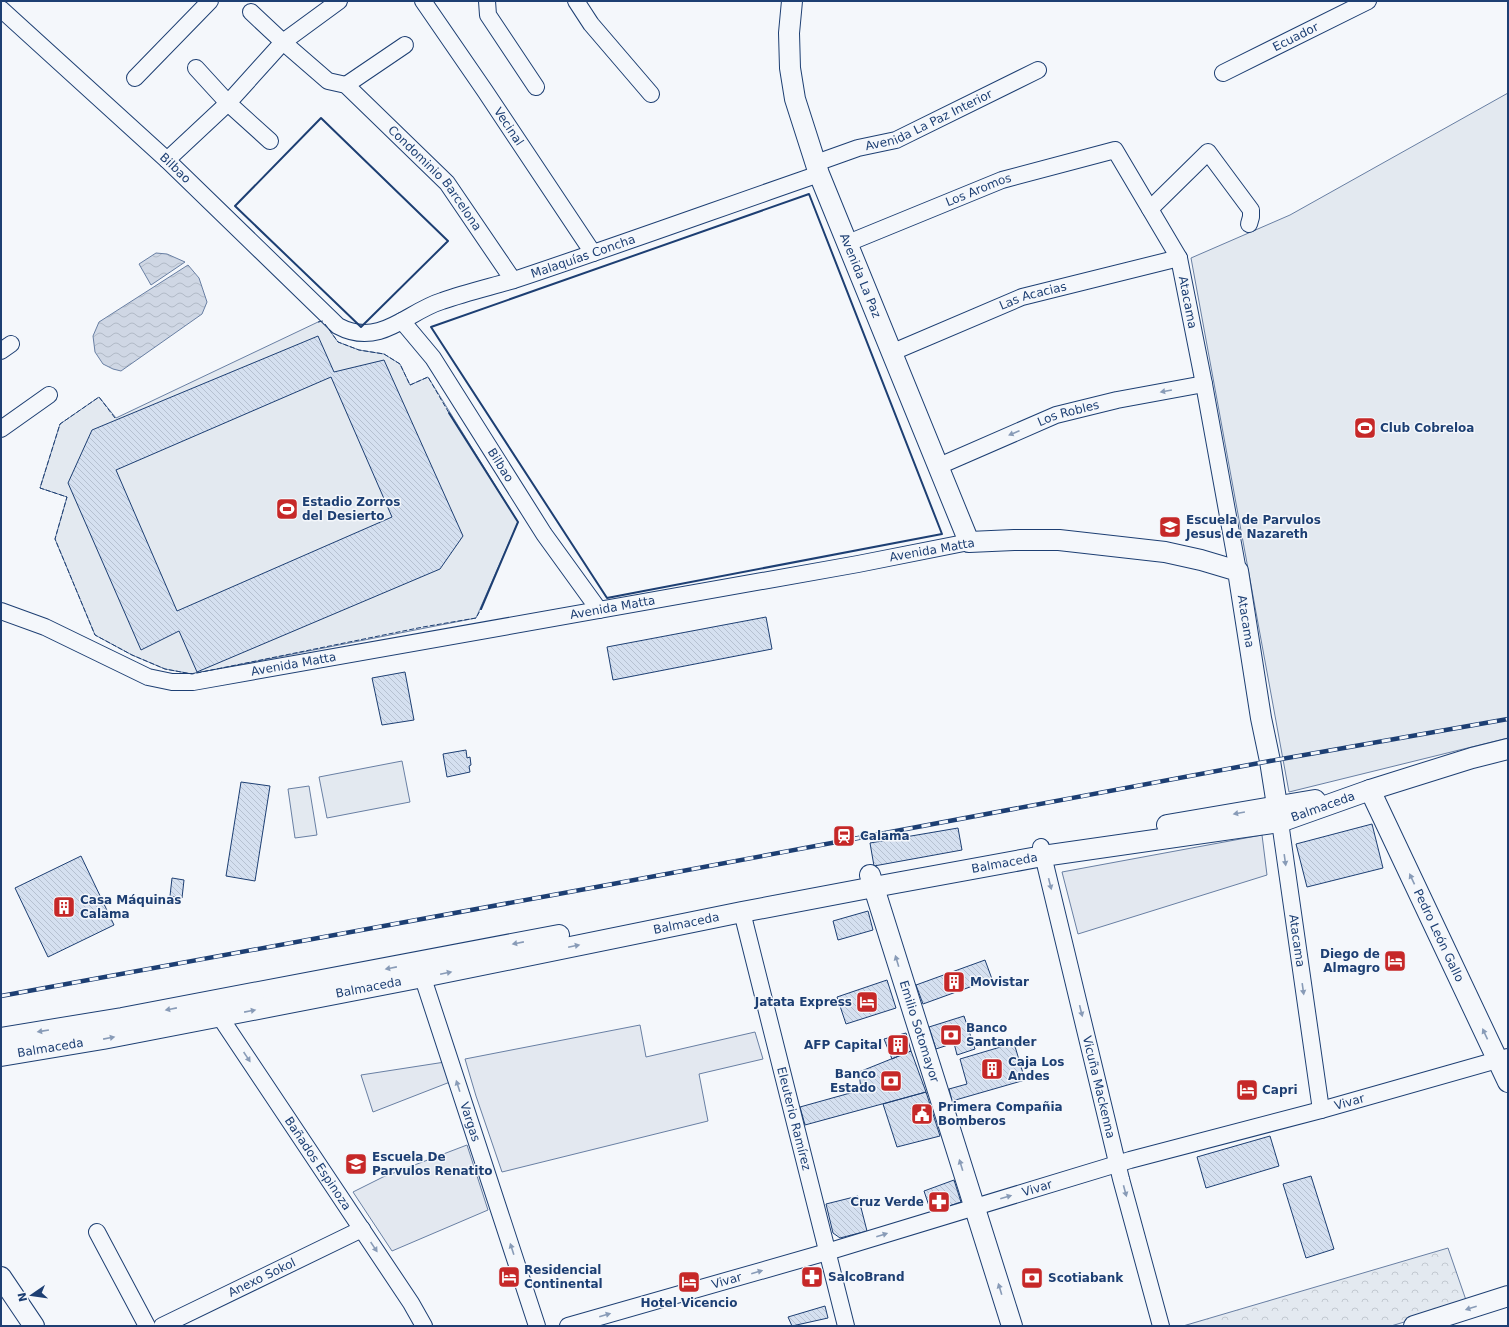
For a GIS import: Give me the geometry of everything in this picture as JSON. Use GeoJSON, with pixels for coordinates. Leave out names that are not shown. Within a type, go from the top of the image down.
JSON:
{"type":"FeatureCollection","features":[{"type":"Feature","properties":{"kind":"main road","name":"Avenida La Paz"},"geometry":{"type":"LineString","coordinates":[[792,1],[789,33],[790,68],[795,100],[818,168],[969,542]]}},
{"type":"Feature","properties":{"kind":"main road","name":"Avenida Matta"},"geometry":{"type":"LineString","coordinates":[[969,542],[1059,540],[1165,552],[1202,560],[1238,571]]}},
{"type":"Feature","properties":{"kind":"main road","name":"Atacama"},"geometry":{"type":"LineString","coordinates":[[1238,571],[1278,814]]}},
{"type":"Feature","properties":{"kind":"main road","name":"Balmaceda"},"geometry":{"type":"LineString","coordinates":[[1,1056],[103,1039],[215,1009],[872,881],[1278,814],[1370,790],[1472,758],[1508,749]]}},
{"type":"Feature","properties":{"kind":"main road","name":"Pedro León Gallo"},"geometry":{"type":"LineString","coordinates":[[1370,790],[1503,1058],[1508,1082]]}},
{"type":"Feature","properties":{"kind":"main road","name":"Balmaceda"},"geometry":{"type":"LineString","coordinates":[[420,970],[742,912],[872,881]]}},
{"type":"Feature","properties":{"kind":"main road","name":"Emilio Sotomayor"},"geometry":{"type":"LineString","coordinates":[[872,881],[1012,1326]]}},
{"type":"Feature","properties":{"kind":"main road","name":"Balmaceda"},"geometry":{"type":"LineString","coordinates":[[1,1038],[122,1018],[215,1009]]}},
{"type":"Feature","properties":{"kind":"main road"},"geometry":{"type":"LineString","coordinates":[[2,1279],[34,1326]]}},
{"type":"Feature","properties":{"kind":"main road"},"geometry":{"type":"LineString","coordinates":[[1414,1326],[1439,1323],[1508,1296]]}},
{"type":"Feature","properties":{"kind":"street"},"geometry":{"type":"LineString","coordinates":[[135,78],[210,1]]}},
{"type":"Feature","properties":{"kind":"street"},"geometry":{"type":"LineString","coordinates":[[167,160],[228,102],[283,42],[339,1]]}},
{"type":"Feature","properties":{"kind":"street","name":"Vecinal"},"geometry":{"type":"LineString","coordinates":[[423,1],[593,253]]}},
{"type":"Feature","properties":{"kind":"street"},"geometry":{"type":"LineString","coordinates":[[576,1],[591,24],[651,94]]}},
{"type":"Feature","properties":{"kind":"street","name":"Ecuador"},"geometry":{"type":"LineString","coordinates":[[1223,73],[1368,1]]}},
{"type":"Feature","properties":{"kind":"street"},"geometry":{"type":"LineString","coordinates":[[491,2],[488,15],[536,87]]}},
{"type":"Feature","properties":{"kind":"street","name":"Bilbao"},"geometry":{"type":"LineString","coordinates":[[1,9],[167,160],[338,326],[347,331]]}},
{"type":"Feature","properties":{"kind":"street"},"geometry":{"type":"LineString","coordinates":[[251,12],[328,82],[346,85],[405,45]]}},
{"type":"Feature","properties":{"kind":"street"},"geometry":{"type":"LineString","coordinates":[[196,68],[228,102],[270,141]]}},
{"type":"Feature","properties":{"kind":"street","name":"Avenida La Paz Interior"},"geometry":{"type":"LineString","coordinates":[[818,168],[858,148],[896,140],[1038,70]]}},
{"type":"Feature","properties":{"kind":"street","name":"Condominio Barcelona"},"geometry":{"type":"LineString","coordinates":[[346,85],[447,183],[513,280]]}},
{"type":"Feature","properties":{"kind":"street","name":"Atacama"},"geometry":{"type":"LineString","coordinates":[[1115,150],[1179,258],[1204,384],[1238,571]]}},
{"type":"Feature","properties":{"kind":"street","name":"Los Aromos"},"geometry":{"type":"LineString","coordinates":[[848,243],[1002,180],[1115,150]]}},
{"type":"Feature","properties":{"kind":"street"},"geometry":{"type":"LineString","coordinates":[[1150,209],[1208,152],[1250,210],[1251,217],[1249,224]]}},
{"type":"Feature","properties":{"kind":"street","name":"Malaquías Concha"},"geometry":{"type":"LineString","coordinates":[[347,331],[362,333],[379,331],[402,321],[422,309],[440,302],[513,280],[593,253],[818,168]]}},
{"type":"Feature","properties":{"kind":"street","name":"Las Acacias"},"geometry":{"type":"LineString","coordinates":[[893,352],[1022,297],[1179,258]]}},
{"type":"Feature","properties":{"kind":"street","name":"Bilbao"},"geometry":{"type":"LineString","coordinates":[[402,321],[433,358],[544,534],[600,610]]}},
{"type":"Feature","properties":{"kind":"street","name":"Los Robles"},"geometry":{"type":"LineString","coordinates":[[939,466],[1056,415],[1117,400],[1204,384]]}},
{"type":"Feature","properties":{"kind":"street"},"geometry":{"type":"LineString","coordinates":[[1,429],[49,395]]}},
{"type":"Feature","properties":{"kind":"street","name":"Avenida Matta"},"geometry":{"type":"LineString","coordinates":[[1,611],[45,628],[148,677],[183,683],[600,610],[969,542]]}},
{"type":"Feature","properties":{"kind":"street","name":"Atacama"},"geometry":{"type":"LineString","coordinates":[[1278,814],[1321,1110]]}},
{"type":"Feature","properties":{"kind":"street","name":"Vicuña Mackenna"},"geometry":{"type":"LineString","coordinates":[[1042,852],[1118,1164],[1161,1326]]}},
{"type":"Feature","properties":{"kind":"street","name":"Eleuterio Ramírez"},"geometry":{"type":"LineString","coordinates":[[742,912],[846,1326]]}},
{"type":"Feature","properties":{"kind":"street","name":"Vargas"},"geometry":{"type":"LineString","coordinates":[[420,970],[537,1326]]}},
{"type":"Feature","properties":{"kind":"street","name":"Bañados Espinoza"},"geometry":{"type":"LineString","coordinates":[[215,1009],[411,1303],[424,1326]]}},
{"type":"Feature","properties":{"kind":"street","name":"Vivar"},"geometry":{"type":"LineString","coordinates":[[568,1326],[827,1252],[974,1206],[1118,1164],[1321,1110],[1503,1058]]}},
{"type":"Feature","properties":{"kind":"street","name":"Anexo Sokol"},"geometry":{"type":"LineString","coordinates":[[162,1326],[362,1229]]}},
{"type":"Feature","properties":{"kind":"street"},"geometry":{"type":"LineString","coordinates":[[97,1232],[147,1326]]}},
{"type":"Feature","properties":{"kind":"green space","name":"Club Cobreloa"},"geometry":{"type":"Polygon","coordinates":[[[1508,93],[1508,738],[1289,792],[1191,258],[1290,215],[1508,93]]]}},
{"type":"Feature","properties":{"kind":"green space","name":"Estadio Zorros del Desierto"},"geometry":{"type":"Polygon","coordinates":[[[323,321],[338,342],[359,350],[384,354],[400,364],[410,385],[428,377],[518,522],[476,618],[192,674],[165,669],[132,655],[95,635],[55,539],[67,497],[40,488],[60,424],[99,397],[116,418],[318,322],[323,321]]]}},
{"type":"Feature","properties":{"kind":"green space"},"geometry":{"type":"Polygon","coordinates":[[[402,761],[410,802],[327,818],[319,777],[402,761]]]}},
{"type":"Feature","properties":{"kind":"green space"},"geometry":{"type":"Polygon","coordinates":[[[309,786],[317,835],[295,838],[288,789],[309,786]]]}},
{"type":"Feature","properties":{"kind":"green space"},"geometry":{"type":"Polygon","coordinates":[[[1448,1248],[1467,1303],[1391,1326],[1183,1326],[1448,1248]]]}},
{"type":"Feature","properties":{"kind":"shaded area"},"geometry":{"type":"Polygon","coordinates":[[[1262,835],[1267,875],[1078,934],[1062,872],[1262,835]]]}},
{"type":"Feature","properties":{"kind":"shaded area"},"geometry":{"type":"Polygon","coordinates":[[[640,1025],[646,1057],[755,1032],[763,1059],[699,1074],[708,1121],[502,1172],[465,1059],[640,1025]]]}},
{"type":"Feature","properties":{"kind":"shaded area"},"geometry":{"type":"Polygon","coordinates":[[[445,1062],[450,1082],[373,1112],[361,1075],[445,1062]]]}},
{"type":"Feature","properties":{"kind":"shaded area"},"geometry":{"type":"Polygon","coordinates":[[[467,1145],[488,1210],[392,1251],[353,1192],[383,1177],[467,1145]]]}},
{"type":"Feature","properties":{"kind":"water"},"geometry":{"type":"Polygon","coordinates":[[[156,253],[167,254],[185,262],[151,285],[139,264],[156,253]]]}},
{"type":"Feature","properties":{"kind":"water"},"geometry":{"type":"Polygon","coordinates":[[[188,265],[199,278],[207,302],[202,314],[121,371],[103,364],[95,352],[93,336],[99,322],[188,265]]]}},
{"type":"Feature","properties":{"kind":"building"},"geometry":{"type":"Polygon","coordinates":[[[318,336],[334,372],[384,360],[463,536],[440,569],[197,672],[179,631],[141,650],[68,483],[92,430],[318,336]],[[331,377],[116,470],[177,611],[392,517],[331,377]]]}},
{"type":"Feature","properties":{"kind":"building"},"geometry":{"type":"Polygon","coordinates":[[[766,617],[772,649],[613,680],[607,647],[766,617]]]}},
{"type":"Feature","properties":{"kind":"building"},"geometry":{"type":"Polygon","coordinates":[[[405,672],[414,720],[382,725],[372,678],[405,672]]]}},
{"type":"Feature","properties":{"kind":"building"},"geometry":{"type":"Polygon","coordinates":[[[466,750],[467,758],[470,757],[470,772],[447,777],[443,754],[466,750]]]}},
{"type":"Feature","properties":{"kind":"building"},"geometry":{"type":"Polygon","coordinates":[[[241,782],[270,786],[255,881],[226,876],[241,782]]]}},
{"type":"Feature","properties":{"kind":"building"},"geometry":{"type":"Polygon","coordinates":[[[1372,824],[1383,868],[1307,887],[1296,844],[1372,824]]]}},
{"type":"Feature","properties":{"kind":"building"},"geometry":{"type":"Polygon","coordinates":[[[958,828],[962,850],[874,866],[870,843],[958,828]]]}},
{"type":"Feature","properties":{"kind":"building","name":"Casa Máquinas Calama"},"geometry":{"type":"Polygon","coordinates":[[[81,856],[114,925],[48,957],[15,888],[81,856]]]}},
{"type":"Feature","properties":{"kind":"building"},"geometry":{"type":"Polygon","coordinates":[[[172,878],[184,880],[182,898],[170,896],[172,878]]]}},
{"type":"Feature","properties":{"kind":"building"},"geometry":{"type":"Polygon","coordinates":[[[868,911],[873,930],[838,940],[833,921],[868,911]]]}},
{"type":"Feature","properties":{"kind":"building","name":"Movistar"},"geometry":{"type":"Polygon","coordinates":[[[985,960],[992,979],[923,1004],[916,985],[985,960]]]}},
{"type":"Feature","properties":{"kind":"building","name":"Jatata Express"},"geometry":{"type":"Polygon","coordinates":[[[887,980],[896,1008],[846,1024],[837,997],[887,980]]]}},
{"type":"Feature","properties":{"kind":"building","name":"Banco Santander"},"geometry":{"type":"Polygon","coordinates":[[[964,1016],[975,1049],[957,1055],[954,1043],[936,1049],[929,1027],[964,1016]]]}},
{"type":"Feature","properties":{"kind":"building","name":"AFP Capital"},"geometry":{"type":"Polygon","coordinates":[[[906,1033],[911,1051],[892,1059],[884,1039],[906,1033]]]}},
{"type":"Feature","properties":{"kind":"building","name":"Caja Los Andes"},"geometry":{"type":"Polygon","coordinates":[[[1014,1043],[1025,1080],[952,1101],[949,1089],[967,1084],[960,1059],[1014,1043]]]}},
{"type":"Feature","properties":{"kind":"building","name":"Banco Estado"},"geometry":{"type":"Polygon","coordinates":[[[911,1051],[926,1092],[805,1125],[800,1107],[861,1090],[859,1072],[911,1051]]]}},
{"type":"Feature","properties":{"kind":"building"},"geometry":{"type":"Polygon","coordinates":[[[926,1092],[940,1136],[897,1147],[883,1104],[926,1092]]]}},
{"type":"Feature","properties":{"kind":"building"},"geometry":{"type":"Polygon","coordinates":[[[1270,1136],[1279,1166],[1206,1188],[1197,1157],[1270,1136]]]}},
{"type":"Feature","properties":{"kind":"building"},"geometry":{"type":"Polygon","coordinates":[[[1311,1176],[1334,1249],[1306,1258],[1283,1184],[1311,1176]]]}},
{"type":"Feature","properties":{"kind":"building"},"geometry":{"type":"Polygon","coordinates":[[[954,1180],[961,1202],[931,1212],[924,1191],[954,1180]]]}},
{"type":"Feature","properties":{"kind":"building"},"geometry":{"type":"Polygon","coordinates":[[[858,1196],[867,1231],[840,1238],[833,1233],[826,1204],[858,1196]]]}},
{"type":"Feature","properties":{"kind":"building"},"geometry":{"type":"Polygon","coordinates":[[[825,1306],[828,1318],[792,1326],[788,1317],[825,1306]]]}},
{"type":"Feature","properties":{"kind":"railway"},"geometry":{"type":"LineString","coordinates":[[1,996],[602,886],[1270,761],[1508,719]]}},
{"type":"Feature","properties":{"kind":"fence"},"geometry":{"type":"LineString","coordinates":[[318,322],[323,321]]}},
{"type":"Feature","properties":{"kind":"fence"},"geometry":{"type":"LineString","coordinates":[[325,324],[338,342],[359,350],[384,354],[400,364],[410,385],[428,377],[449,413]]}},
{"type":"Feature","properties":{"kind":"fence"},"geometry":{"type":"LineString","coordinates":[[115,418],[99,397],[60,424],[40,488],[67,497],[55,539],[95,635],[132,655],[165,669],[192,674],[423,627],[476,618],[481,609]]}},
{"type":"Feature","properties":{"kind":"wall"},"geometry":{"type":"LineString","coordinates":[[321,118],[448,241],[361,327],[235,206],[321,118]]}},
{"type":"Feature","properties":{"kind":"wall"},"geometry":{"type":"LineString","coordinates":[[809,194],[942,534],[607,598],[431,327],[809,194]]}},
{"type":"Feature","properties":{"kind":"wall"},"geometry":{"type":"LineString","coordinates":[[449,413],[518,522],[481,609]]}},
{"type":"Feature","properties":{"kind":"place","name":"Club Cobreloa"},"geometry":{"type":"Point","coordinates":[1365,428]}},
{"type":"Feature","properties":{"kind":"place","name":"Estadio Zorros del Desierto"},"geometry":{"type":"Point","coordinates":[287,509]}},
{"type":"Feature","properties":{"kind":"place","name":"Escuela de Parvulos Jesus de Nazareth"},"geometry":{"type":"Point","coordinates":[1170,527]}},
{"type":"Feature","properties":{"kind":"place","name":"Calama"},"geometry":{"type":"Point","coordinates":[844,836]}},
{"type":"Feature","properties":{"kind":"place","name":"Casa Máquinas Calama"},"geometry":{"type":"Point","coordinates":[64,907]}},
{"type":"Feature","properties":{"kind":"place","name":"Diego de Almagro"},"geometry":{"type":"Point","coordinates":[1395,961]}},
{"type":"Feature","properties":{"kind":"place","name":"Movistar"},"geometry":{"type":"Point","coordinates":[954,982]}},
{"type":"Feature","properties":{"kind":"place","name":"Jatata Express"},"geometry":{"type":"Point","coordinates":[867,1002]}},
{"type":"Feature","properties":{"kind":"place","name":"Banco Santander"},"geometry":{"type":"Point","coordinates":[951,1035]}},
{"type":"Feature","properties":{"kind":"place","name":"AFP Capital"},"geometry":{"type":"Point","coordinates":[898,1045]}},
{"type":"Feature","properties":{"kind":"place","name":"Caja Los Andes"},"geometry":{"type":"Point","coordinates":[992,1069]}},
{"type":"Feature","properties":{"kind":"place","name":"Banco Estado"},"geometry":{"type":"Point","coordinates":[891,1081]}},
{"type":"Feature","properties":{"kind":"place","name":"Capri"},"geometry":{"type":"Point","coordinates":[1247,1090]}},
{"type":"Feature","properties":{"kind":"place","name":"Primera Compañia Bomberos"},"geometry":{"type":"Point","coordinates":[922,1114]}},
{"type":"Feature","properties":{"kind":"place","name":"Escuela De Parvulos Renatito"},"geometry":{"type":"Point","coordinates":[356,1164]}},
{"type":"Feature","properties":{"kind":"place","name":"Cruz Verde"},"geometry":{"type":"Point","coordinates":[939,1202]}},
{"type":"Feature","properties":{"kind":"place","name":"Residencial Continental"},"geometry":{"type":"Point","coordinates":[509,1277]}},
{"type":"Feature","properties":{"kind":"place","name":"SalcoBrand"},"geometry":{"type":"Point","coordinates":[812,1277]}},
{"type":"Feature","properties":{"kind":"place","name":"Scotiabank"},"geometry":{"type":"Point","coordinates":[1032,1278]}},
{"type":"Feature","properties":{"kind":"place","name":"Hotel Vicencio"},"geometry":{"type":"Point","coordinates":[689,1282]}}]}
